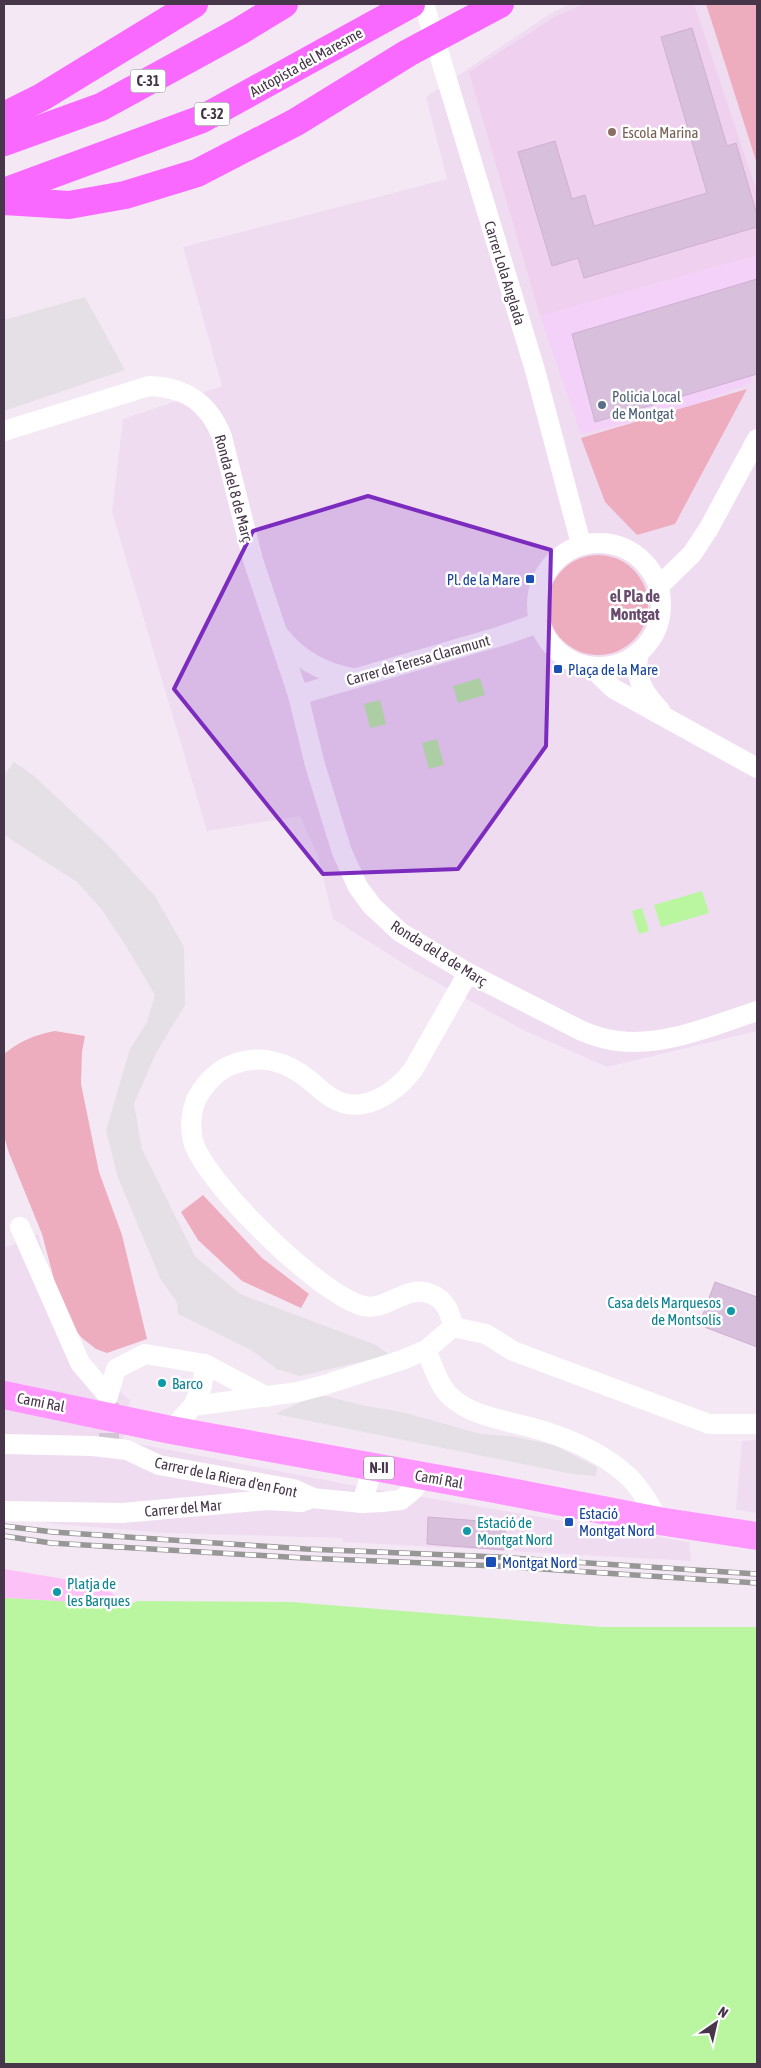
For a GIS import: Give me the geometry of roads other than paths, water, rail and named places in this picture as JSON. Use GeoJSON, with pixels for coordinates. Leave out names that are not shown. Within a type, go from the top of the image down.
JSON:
{"type":"FeatureCollection","features":[{"type":"Feature","properties":{"kind":"highway"},"geometry":{"type":"LineString","coordinates":[[4,116],[65,83],[194,4]]}},
{"type":"Feature","properties":{"kind":"highway","name":"C-31"},"geometry":{"type":"LineString","coordinates":[[4,142],[101,107],[240,31],[284,4]]}},
{"type":"Feature","properties":{"kind":"highway","name":"Autopista del Maresme"},"geometry":{"type":"LineString","coordinates":[[4,192],[202,119],[411,4]]}},
{"type":"Feature","properties":{"kind":"highway"},"geometry":{"type":"LineString","coordinates":[[4,201],[69,205],[125,195],[197,173],[296,122],[408,52],[500,4]]}},
{"type":"Feature","properties":{"kind":"main road","name":"Camí Ral"},"geometry":{"type":"LineString","coordinates":[[4,1395],[170,1430],[659,1521],[757,1536]]}},
{"type":"Feature","properties":{"kind":"street","name":"Carrer Lola Anglada"},"geometry":{"type":"LineString","coordinates":[[424,4],[535,370],[581,544]]}},
{"type":"Feature","properties":{"kind":"street","name":"Ronda del 8 de Març"},"geometry":{"type":"LineString","coordinates":[[4,431],[149,386],[162,386],[187,394],[198,401],[216,420],[254,560],[298,695],[315,765],[342,852],[358,887],[372,906],[400,932],[468,973],[582,1031],[619,1041],[637,1042],[667,1038],[757,1011]]}},
{"type":"Feature","properties":{"kind":"street"},"geometry":{"type":"LineString","coordinates":[[659,586],[692,554],[757,439]]}},
{"type":"Feature","properties":{"kind":"street"},"geometry":{"type":"LineString","coordinates":[[598,542],[614,544],[633,554],[648,568],[659,586],[663,599],[663,611],[650,638],[639,652],[625,661],[609,667],[591,667],[579,664],[558,652],[550,644],[538,622],[537,603],[541,586],[553,566],[565,553],[581,544],[598,542]]}},
{"type":"Feature","properties":{"kind":"street","name":"Carrer de Teresa Claramunt"},"geometry":{"type":"LineString","coordinates":[[298,695],[501,636],[538,622]]}},
{"type":"Feature","properties":{"kind":"street","name":"Ronda del 8 de Març"},"geometry":{"type":"LineString","coordinates":[[277,632],[305,661],[338,675],[355,678]]}},
{"type":"Feature","properties":{"kind":"street"},"geometry":{"type":"LineString","coordinates":[[639,652],[636,664],[643,690],[668,718]]}},
{"type":"Feature","properties":{"kind":"street"},"geometry":{"type":"LineString","coordinates":[[591,667],[614,689],[757,768]]}},
{"type":"Feature","properties":{"kind":"street"},"geometry":{"type":"LineString","coordinates":[[453,1326],[445,1303],[430,1293],[415,1291],[381,1306],[369,1307],[349,1301],[308,1272],[255,1224],[214,1176],[199,1155],[193,1141],[192,1114],[201,1091],[218,1073],[243,1061],[258,1059],[272,1060],[285,1064],[308,1078],[330,1098],[343,1104],[368,1103],[382,1099],[405,1080],[413,1070],[468,973]]}},
{"type":"Feature","properties":{"kind":"street"},"geometry":{"type":"LineString","coordinates":[[20,1228],[80,1362],[108,1396],[116,1369],[145,1354],[205,1364],[266,1397]]}},
{"type":"Feature","properties":{"kind":"street"},"geometry":{"type":"LineString","coordinates":[[192,1406],[266,1397],[321,1386],[402,1360],[426,1350],[453,1326]]}},
{"type":"Feature","properties":{"kind":"street"},"geometry":{"type":"LineString","coordinates":[[453,1326],[486,1334],[513,1351],[709,1424],[757,1424]]}},
{"type":"Feature","properties":{"kind":"street"},"geometry":{"type":"LineString","coordinates":[[426,1350],[440,1382],[450,1396],[467,1409],[488,1418],[550,1433],[580,1445],[605,1460],[629,1478],[646,1498],[659,1521]]}},
{"type":"Feature","properties":{"kind":"street"},"geometry":{"type":"LineString","coordinates":[[170,1430],[192,1406],[202,1386],[205,1364]]}},
{"type":"Feature","properties":{"kind":"street","name":"Carrer de la Riera d'en Font"},"geometry":{"type":"LineString","coordinates":[[4,1444],[93,1446],[110,1444],[159,1465],[293,1489],[312,1498]]}},
{"type":"Feature","properties":{"kind":"street"},"geometry":{"type":"LineString","coordinates":[[362,1503],[373,1467]]}},
{"type":"Feature","properties":{"kind":"street","name":"Carrer del Mar"},"geometry":{"type":"LineString","coordinates":[[4,1510],[122,1513],[268,1500],[301,1502],[312,1498],[362,1503],[400,1500],[412,1491],[424,1476]]}},
{"type":"Feature","properties":{"kind":"tunnel"},"geometry":{"type":"LineString","coordinates":[[109,1403],[109,1440]]}},
{"type":"Feature","properties":{"kind":"railway"},"geometry":{"type":"LineString","coordinates":[[4,1526],[53,1532],[306,1549],[498,1557],[757,1574]]}},
{"type":"Feature","properties":{"kind":"railway"},"geometry":{"type":"LineString","coordinates":[[4,1536],[51,1543],[304,1558],[498,1566],[757,1583]]}},
{"type":"Feature","properties":{"kind":"place","name":"Escola Marina"},"geometry":{"type":"Point","coordinates":[612,132]}},
{"type":"Feature","properties":{"kind":"place","name":"Policia Local de Montgat"},"geometry":{"type":"Point","coordinates":[602,405]}},
{"type":"Feature","properties":{"kind":"place","name":"Pl. de la Mare"},"geometry":{"type":"Point","coordinates":[530,579]}},
{"type":"Feature","properties":{"kind":"place","name":"Plaça de la Mare"},"geometry":{"type":"Point","coordinates":[558,669]}},
{"type":"Feature","properties":{"kind":"place","name":"Casa dels Marquesos de Montsolís"},"geometry":{"type":"Point","coordinates":[731,1311]}},
{"type":"Feature","properties":{"kind":"place","name":"Barco"},"geometry":{"type":"Point","coordinates":[162,1383]}},
{"type":"Feature","properties":{"kind":"place","name":"Estació Montgat Nord"},"geometry":{"type":"Point","coordinates":[569,1522]}},
{"type":"Feature","properties":{"kind":"place","name":"Estació de Montgat Nord"},"geometry":{"type":"Point","coordinates":[467,1531]}},
{"type":"Feature","properties":{"kind":"place","name":"Montgat Nord"},"geometry":{"type":"Point","coordinates":[491,1562]}},
{"type":"Feature","properties":{"kind":"place","name":"Platja de les Barques"},"geometry":{"type":"Point","coordinates":[57,1592]}},
{"type":"Feature","properties":{"kind":"district","name":"el Pla de Montgat"},"geometry":{"type":"Point","coordinates":[635,605]}}]}
